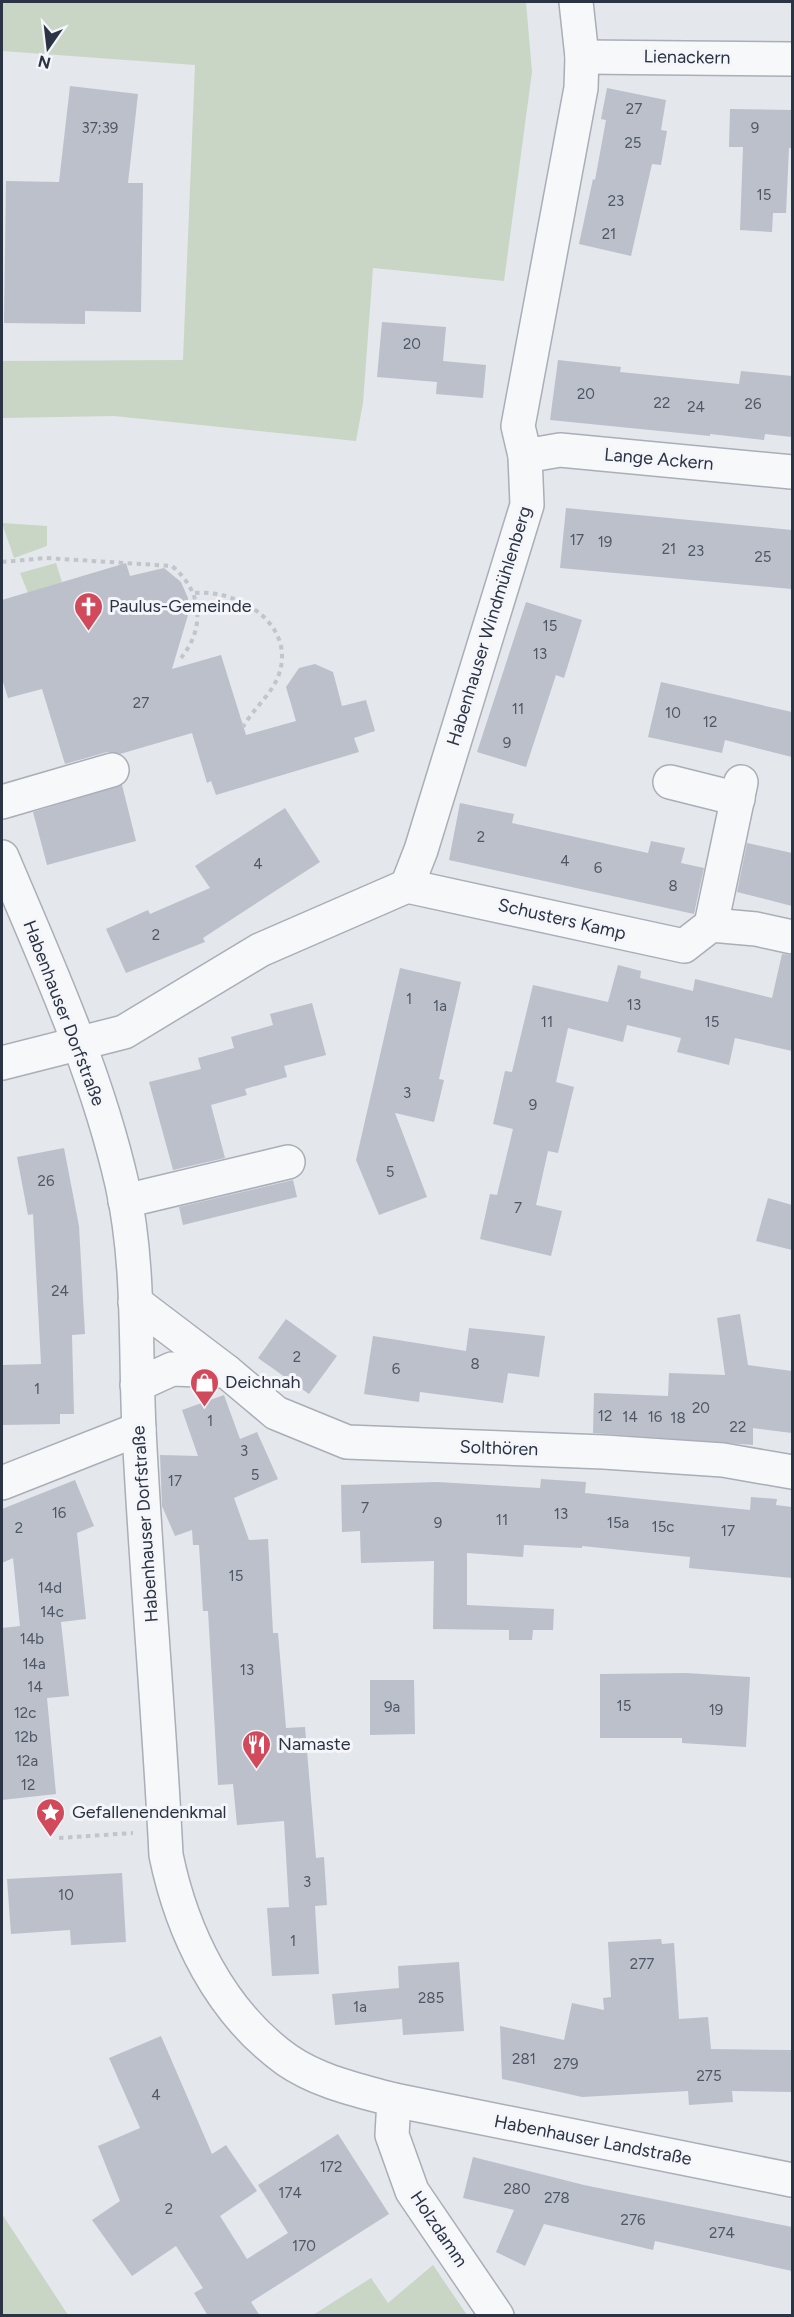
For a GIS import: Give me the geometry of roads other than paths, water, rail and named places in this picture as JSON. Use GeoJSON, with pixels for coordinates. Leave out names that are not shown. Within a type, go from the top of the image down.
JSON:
{"type":"FeatureCollection","features":[{"type":"Feature","properties":{"kind":"street","name":"Habenhauser Windmühlenberg"},"geometry":{"type":"LineString","coordinates":[[407,886],[421,850],[527,505],[525,456],[518,426],[580,88],[582,57],[576,2]]}},
{"type":"Feature","properties":{"kind":"street","name":"Lienackern"},"geometry":{"type":"LineString","coordinates":[[582,57],[792,59]]}},
{"type":"Feature","properties":{"kind":"street","name":"Lange Ackern"},"geometry":{"type":"LineString","coordinates":[[525,456],[560,450],[792,472]]}},
{"type":"Feature","properties":{"kind":"street"},"geometry":{"type":"LineString","coordinates":[[2,802],[112,770]]}},
{"type":"Feature","properties":{"kind":"street"},"geometry":{"type":"LineString","coordinates":[[670,782],[740,790],[711,925],[756,928],[792,938]]}},
{"type":"Feature","properties":{"kind":"street","name":"Habenhauser Dorfstraße"},"geometry":{"type":"LineString","coordinates":[[2,857],[80,1042],[104,1115],[125,1201],[135,1302],[139,1429],[164,1830],[168,1864],[183,1921],[213,1977],[237,2010],[288,2060],[335,2084],[394,2100]]}},
{"type":"Feature","properties":{"kind":"street","name":"Schusters Kamp"},"geometry":{"type":"LineString","coordinates":[[407,886],[684,946],[711,925]]}},
{"type":"Feature","properties":{"kind":"street"},"geometry":{"type":"LineString","coordinates":[[2,1063],[124,1032],[260,950],[407,886]]}},
{"type":"Feature","properties":{"kind":"street"},"geometry":{"type":"LineString","coordinates":[[125,1201],[288,1162]]}},
{"type":"Feature","properties":{"kind":"street","name":"Solthören"},"geometry":{"type":"LineString","coordinates":[[135,1302],[226,1371],[276,1413],[346,1442],[604,1452],[723,1460],[792,1472]]}},
{"type":"Feature","properties":{"kind":"street"},"geometry":{"type":"LineString","coordinates":[[137,1385],[172,1369],[226,1371]]}},
{"type":"Feature","properties":{"kind":"street"},"geometry":{"type":"LineString","coordinates":[[2,1483],[139,1429]]}},
{"type":"Feature","properties":{"kind":"street","name":"Habenhauser Landstraße"},"geometry":{"type":"LineString","coordinates":[[394,2100],[792,2181]]}},
{"type":"Feature","properties":{"kind":"street","name":"Holzdamm"},"geometry":{"type":"LineString","coordinates":[[394,2100],[392,2135],[412,2191],[497,2316]]}},
{"type":"Feature","properties":{"kind":"place","name":"Paulus-Gemeinde"},"geometry":{"type":"Point","coordinates":[88,632]}},
{"type":"Feature","properties":{"kind":"place","name":"Deichnah"},"geometry":{"type":"Point","coordinates":[204,1408]}},
{"type":"Feature","properties":{"kind":"place","name":"Namaste"},"geometry":{"type":"Point","coordinates":[257,1770]}},
{"type":"Feature","properties":{"kind":"place","name":"Gefallenendenkmal"},"geometry":{"type":"Point","coordinates":[51,1838]}}]}
